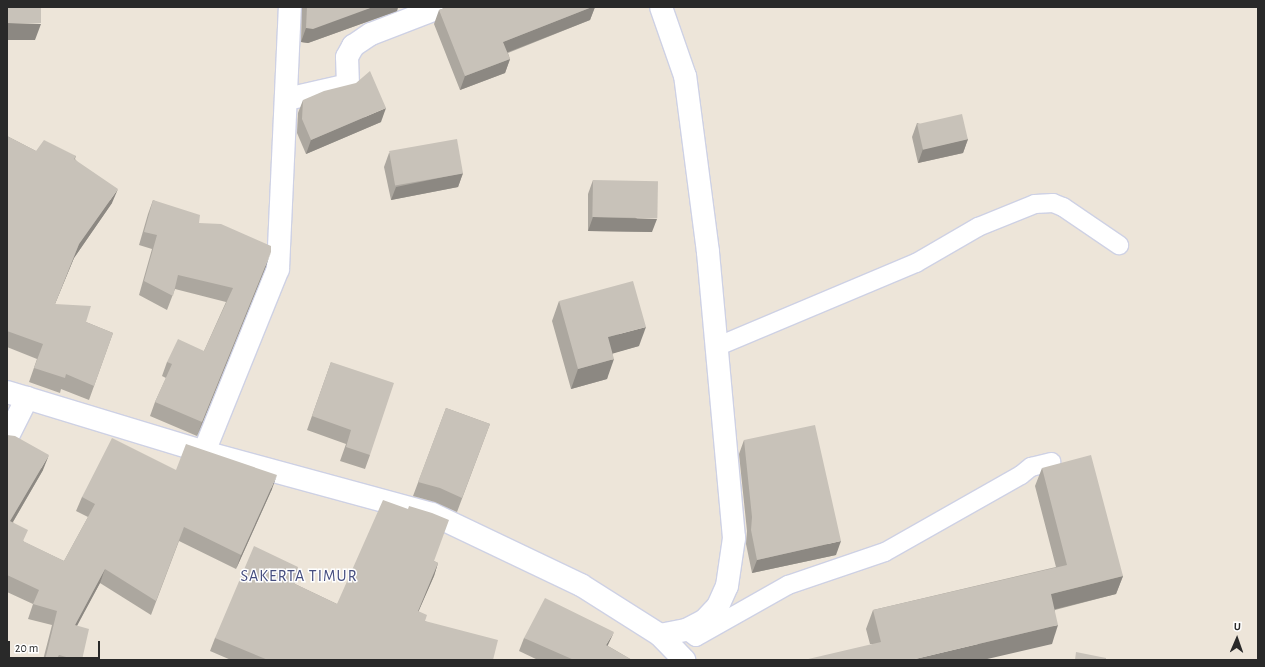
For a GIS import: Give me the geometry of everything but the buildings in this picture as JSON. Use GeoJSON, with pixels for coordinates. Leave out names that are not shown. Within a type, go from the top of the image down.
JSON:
{"type":"FeatureCollection","features":[{"type":"Feature","properties":{"kind":"street"},"geometry":{"type":"LineString","coordinates":[[204,452],[278,269],[287,99],[290,7]]}},
{"type":"Feature","properties":{"kind":"street"},"geometry":{"type":"LineString","coordinates":[[287,99],[348,85],[347,57],[353,46],[371,34],[441,7]]}},
{"type":"Feature","properties":{"kind":"street"},"geometry":{"type":"LineString","coordinates":[[660,635],[686,630],[704,621],[718,606],[727,586],[733,544],[708,252],[685,76],[661,7]]}},
{"type":"Feature","properties":{"kind":"street"},"geometry":{"type":"LineString","coordinates":[[7,438],[17,395],[204,452],[432,514],[581,585],[660,635],[684,660]]}},
{"type":"Feature","properties":{"kind":"lane"},"geometry":{"type":"LineString","coordinates":[[716,347],[916,263],[978,227],[1035,204],[1053,203],[1063,207],[1119,245]]}},
{"type":"Feature","properties":{"kind":"lane"},"geometry":{"type":"LineString","coordinates":[[686,630],[696,637],[788,585],[885,552],[1021,475],[1031,467],[1051,462]]}},
{"type":"Feature","properties":{"kind":"district","name":"SAKERTA TIMUR"},"geometry":{"type":"Point","coordinates":[299,576]}}]}
